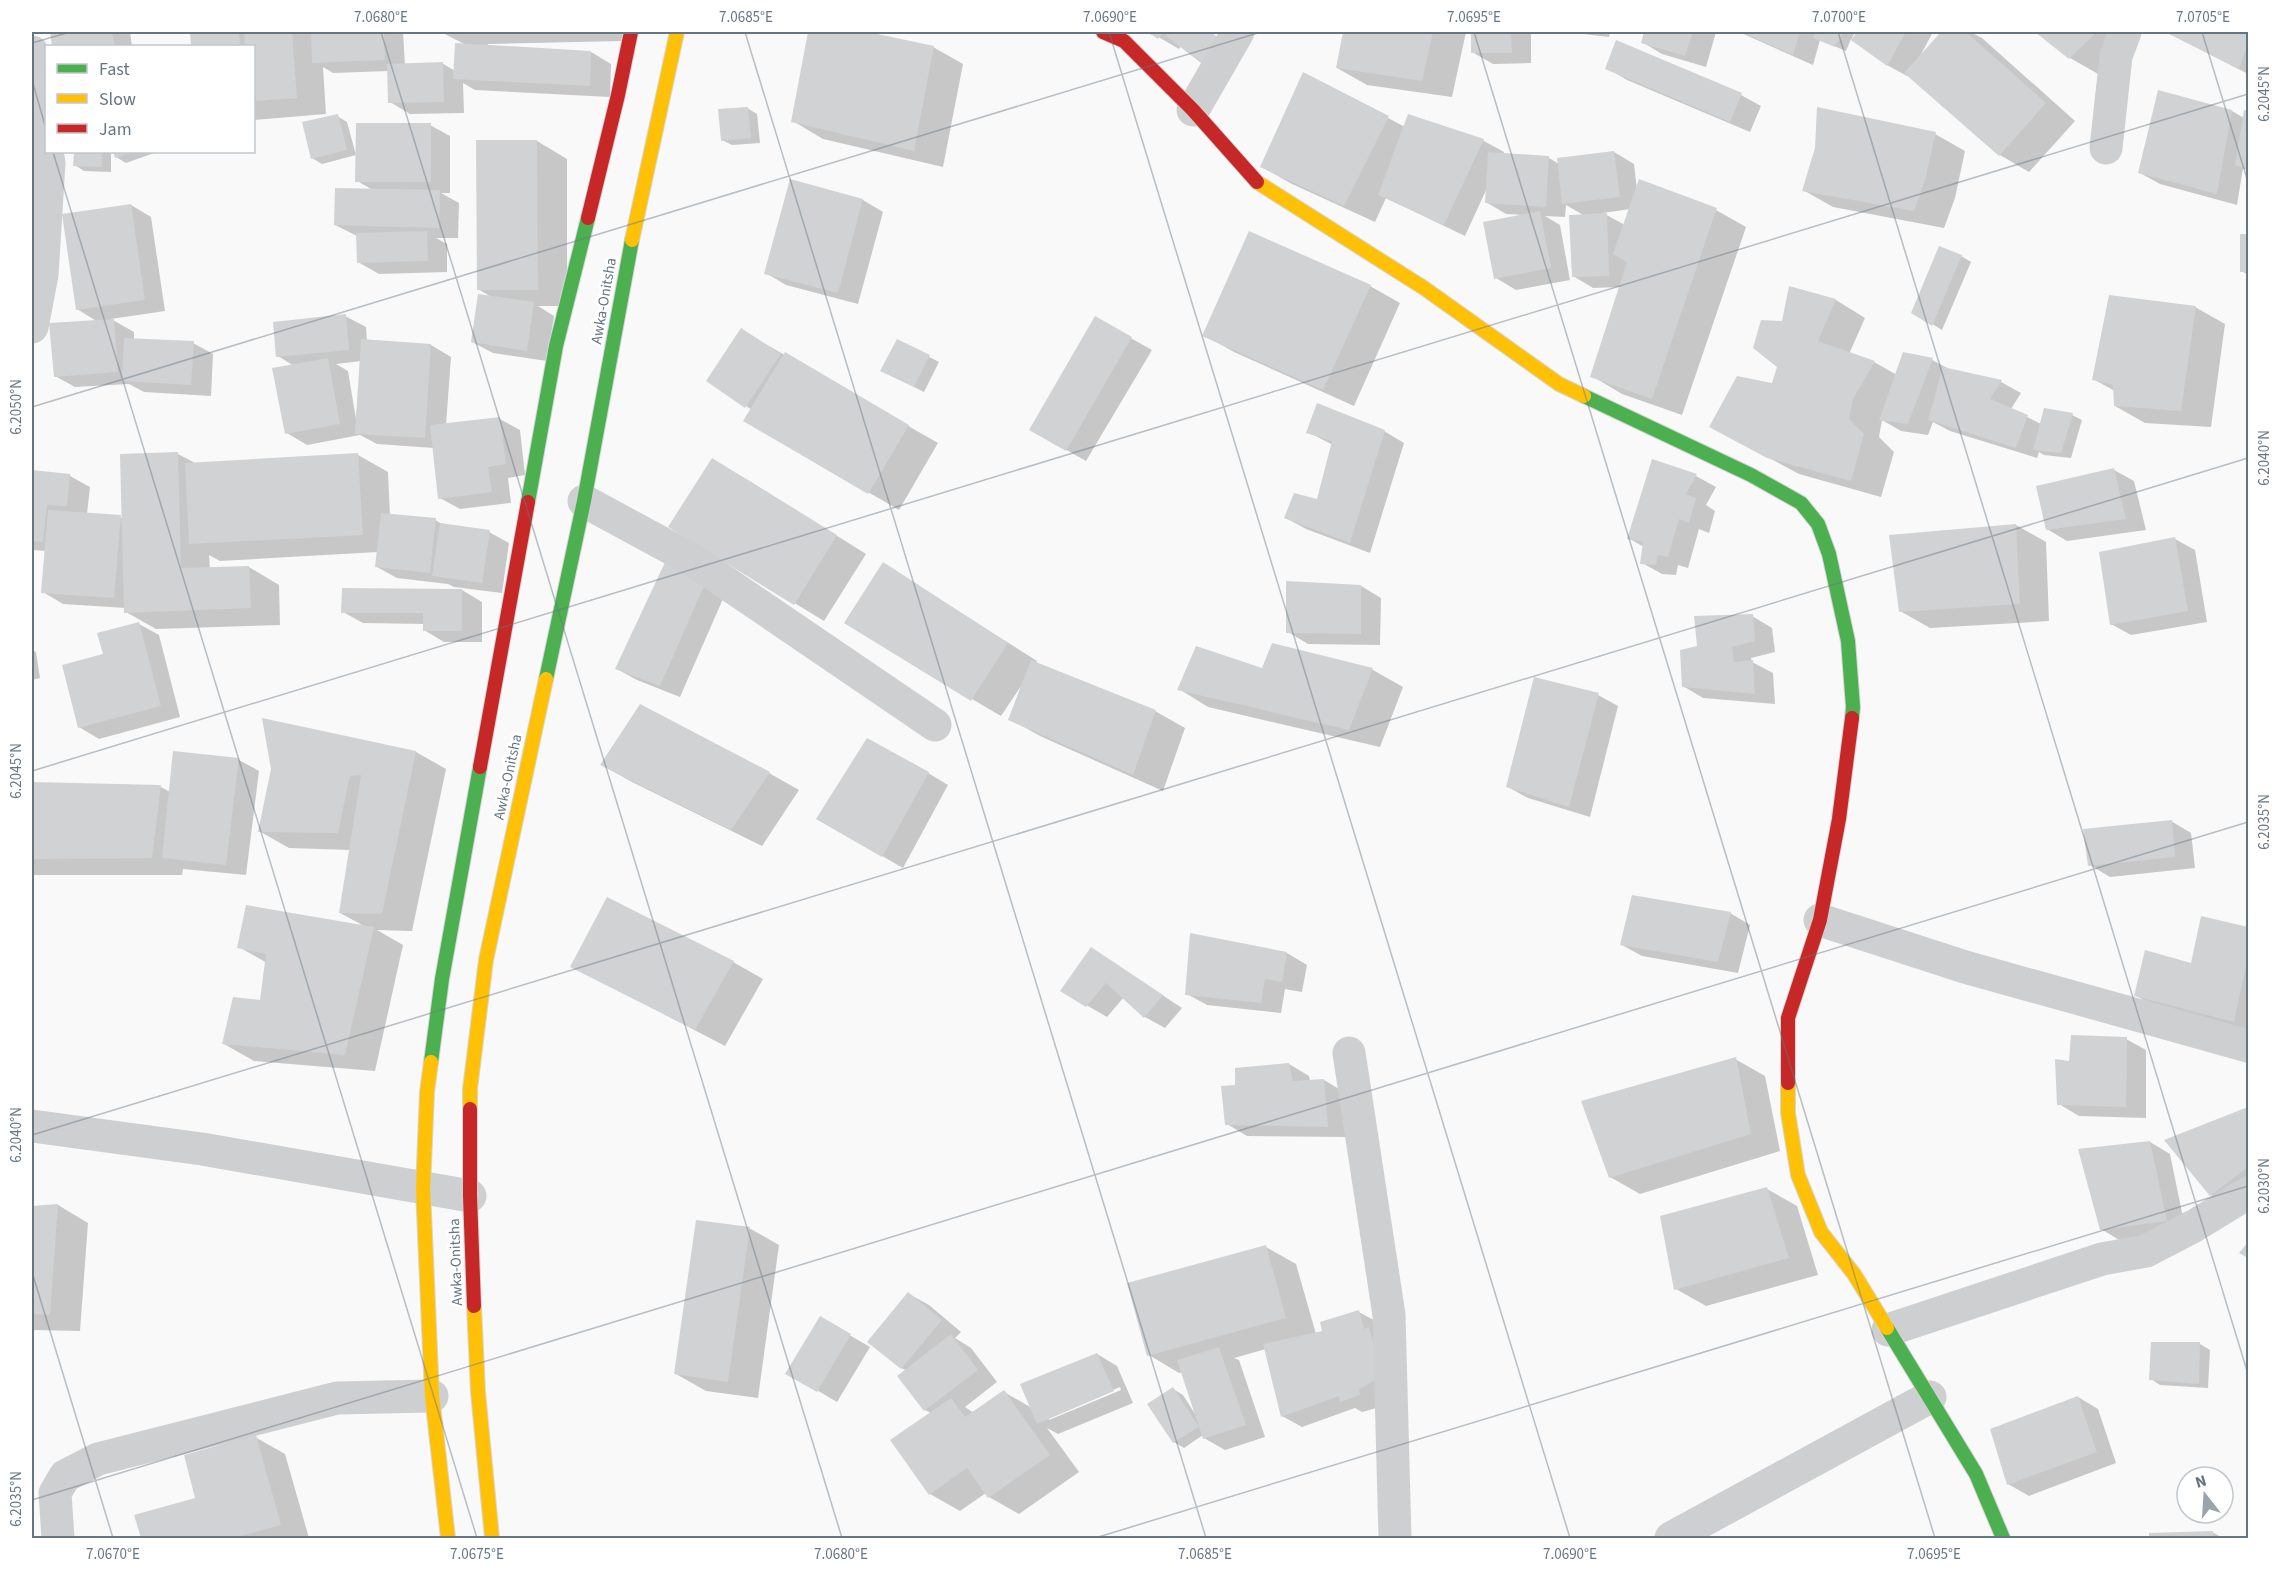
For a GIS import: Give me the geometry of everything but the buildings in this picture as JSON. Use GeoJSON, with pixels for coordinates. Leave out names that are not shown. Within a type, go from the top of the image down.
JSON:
{"type":"FeatureCollection","features":[{"type":"Feature","properties":{"kind":"main road","name":"Awka-Onitsha"},"geometry":{"type":"LineString","coordinates":[[448,1539],[432,1396],[423,1189],[427,1092],[439,1002],[479,769],[556,346],[618,95],[631,32]]}},
{"type":"Feature","properties":{"kind":"main road","name":"Awka-Onitsha"},"geometry":{"type":"LineString","coordinates":[[492,1539],[478,1392],[470,1196],[470,1089],[486,960],[584,501],[638,206],[677,32]]}},
{"type":"Feature","properties":{"kind":"main road"},"geometry":{"type":"LineString","coordinates":[[1103,32],[1124,41],[1192,110],[1257,182],[1424,288],[1559,384],[1751,475],[1801,504],[1818,524],[1829,554],[1848,640],[1853,707],[1839,819],[1820,920],[1788,1018],[1788,1113],[1798,1175],[1821,1232],[1854,1274],[1976,1474],[2003,1539]]}},
{"type":"Feature","properties":{"kind":"street"},"geometry":{"type":"LineString","coordinates":[[1192,110],[1238,32]]}},
{"type":"Feature","properties":{"kind":"street"},"geometry":{"type":"LineString","coordinates":[[2106,148],[2116,56],[2126,32]]}},
{"type":"Feature","properties":{"kind":"street"},"geometry":{"type":"LineString","coordinates":[[32,52],[45,137]]}},
{"type":"Feature","properties":{"kind":"street"},"geometry":{"type":"LineString","coordinates":[[32,327],[42,276],[49,163],[47,153]]}},
{"type":"Feature","properties":{"kind":"street"},"geometry":{"type":"LineString","coordinates":[[584,501],[691,559],[935,724]]}},
{"type":"Feature","properties":{"kind":"street"},"geometry":{"type":"LineString","coordinates":[[1820,920],[1965,968],[2248,1046]]}},
{"type":"Feature","properties":{"kind":"street"},"geometry":{"type":"LineString","coordinates":[[1349,1053],[1389,1315],[1395,1539]]}},
{"type":"Feature","properties":{"kind":"street"},"geometry":{"type":"LineString","coordinates":[[32,1126],[202,1149],[470,1196]]}},
{"type":"Feature","properties":{"kind":"street"},"geometry":{"type":"LineString","coordinates":[[1888,1330],[2102,1259],[2146,1251],[2194,1226],[2248,1192]]}},
{"type":"Feature","properties":{"kind":"street"},"geometry":{"type":"LineString","coordinates":[[58,1539],[55,1493],[66,1476],[98,1460],[338,1398],[432,1396]]}},
{"type":"Feature","properties":{"kind":"street"},"geometry":{"type":"LineString","coordinates":[[1671,1539],[1930,1397]]}},
{"type":"Feature","properties":{"kind":"traffic: fast"},"geometry":{"type":"LineString","coordinates":[[528,502],[556,346],[588,218]]}},
{"type":"Feature","properties":{"kind":"traffic: fast"},"geometry":{"type":"LineString","coordinates":[[546,679],[584,501],[632,240]]}},
{"type":"Feature","properties":{"kind":"traffic: fast"},"geometry":{"type":"LineString","coordinates":[[1584,396],[1751,475],[1801,503],[1818,524],[1829,554],[1848,641],[1852,718]]}},
{"type":"Feature","properties":{"kind":"traffic: fast"},"geometry":{"type":"LineString","coordinates":[[431,1062],[442,979],[480,767]]}},
{"type":"Feature","properties":{"kind":"traffic: fast"},"geometry":{"type":"LineString","coordinates":[[1887,1328],[1976,1474],[2003,1538]]}},
{"type":"Feature","properties":{"kind":"traffic: slow"},"geometry":{"type":"LineString","coordinates":[[632,240],[677,32]]}},
{"type":"Feature","properties":{"kind":"traffic: slow"},"geometry":{"type":"LineString","coordinates":[[1257,182],[1424,288],[1559,384],[1584,396]]}},
{"type":"Feature","properties":{"kind":"traffic: slow"},"geometry":{"type":"LineString","coordinates":[[470,1109],[470,1089],[486,960],[546,679]]}},
{"type":"Feature","properties":{"kind":"traffic: slow"},"geometry":{"type":"LineString","coordinates":[[431,1062],[427,1092],[423,1189],[432,1396],[448,1538]]}},
{"type":"Feature","properties":{"kind":"traffic: slow"},"geometry":{"type":"LineString","coordinates":[[1788,1083],[1788,1113],[1798,1175],[1821,1232],[1854,1274],[1887,1328]]}},
{"type":"Feature","properties":{"kind":"traffic: slow"},"geometry":{"type":"LineString","coordinates":[[474,1306],[478,1392],[492,1538]]}},
{"type":"Feature","properties":{"kind":"traffic: jam"},"geometry":{"type":"LineString","coordinates":[[588,218],[631,32]]}},
{"type":"Feature","properties":{"kind":"traffic: jam"},"geometry":{"type":"LineString","coordinates":[[1103,32],[1124,41],[1193,110],[1257,182]]}},
{"type":"Feature","properties":{"kind":"traffic: jam"},"geometry":{"type":"LineString","coordinates":[[480,767],[528,502]]}},
{"type":"Feature","properties":{"kind":"traffic: jam"},"geometry":{"type":"LineString","coordinates":[[1788,1083],[1788,1018],[1820,920],[1839,819],[1852,718]]}},
{"type":"Feature","properties":{"kind":"traffic: jam"},"geometry":{"type":"LineString","coordinates":[[470,1109],[474,1306]]}}]}
